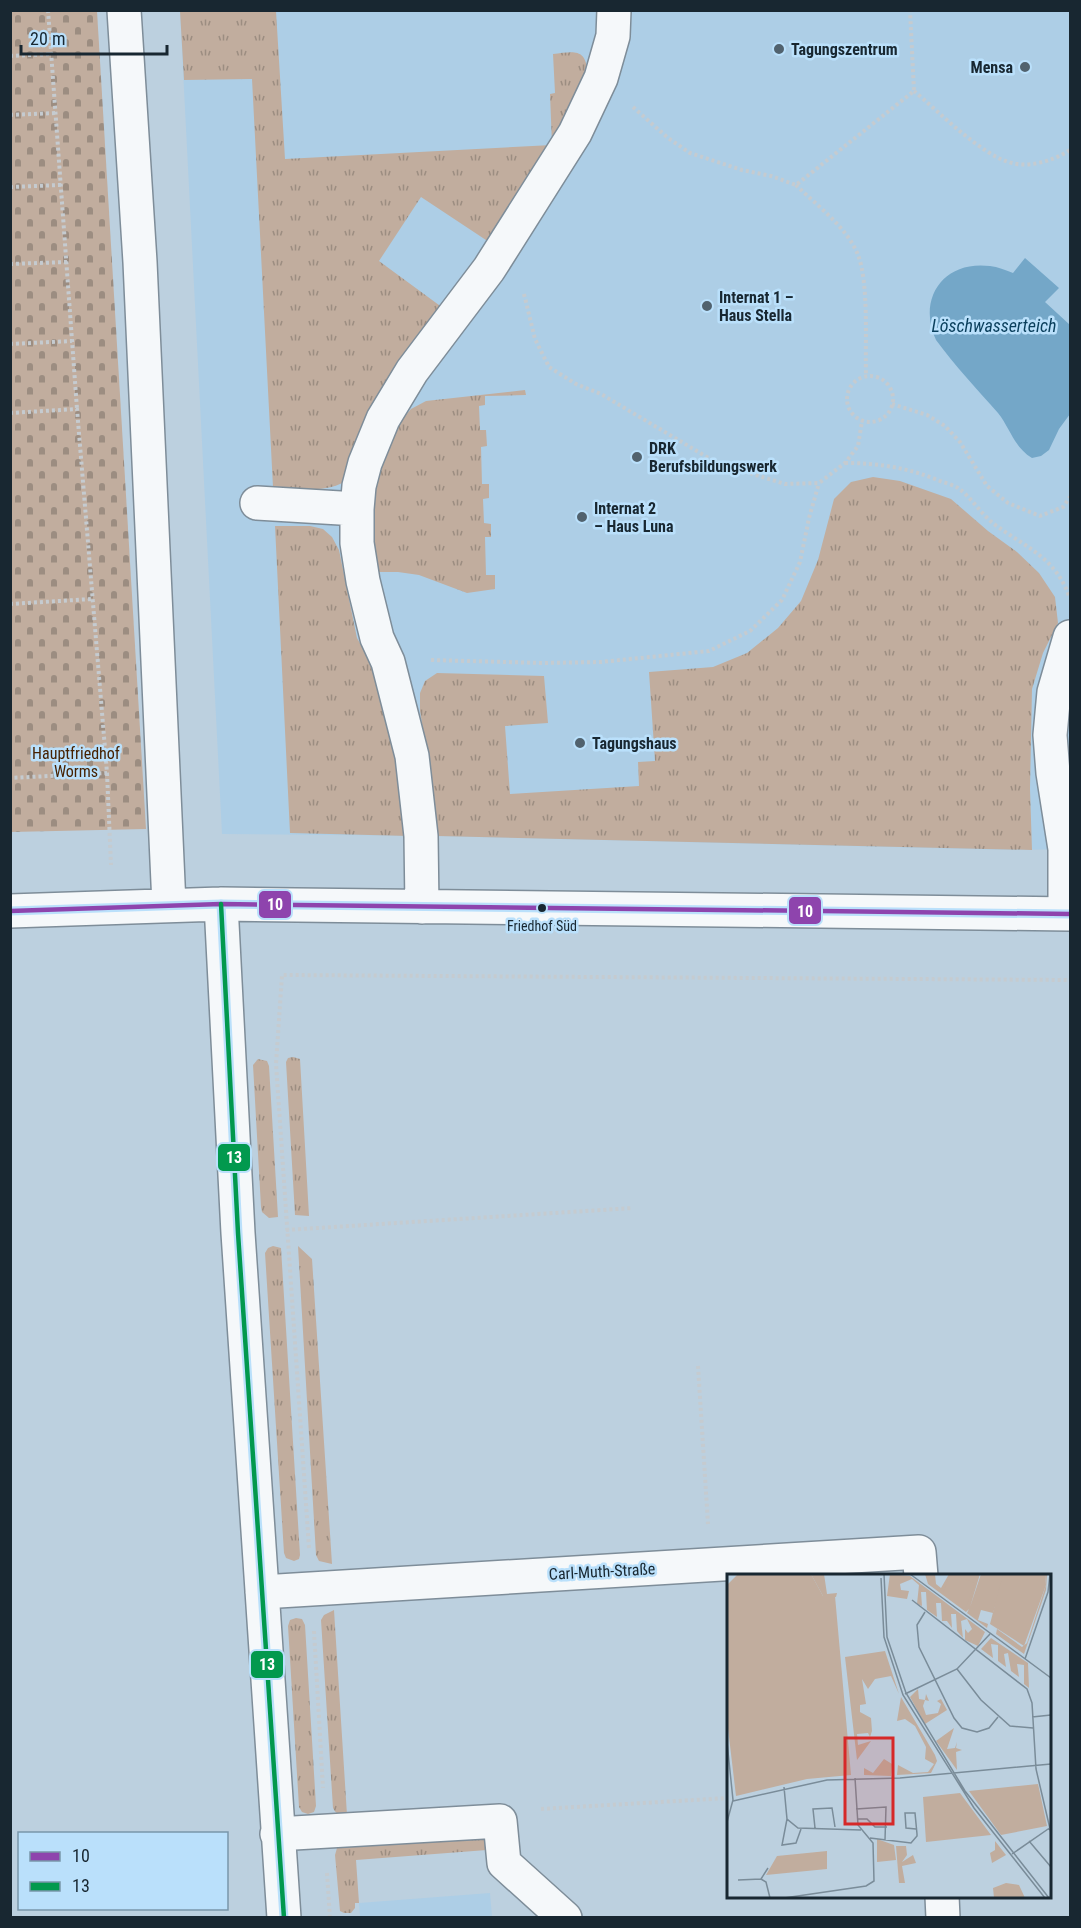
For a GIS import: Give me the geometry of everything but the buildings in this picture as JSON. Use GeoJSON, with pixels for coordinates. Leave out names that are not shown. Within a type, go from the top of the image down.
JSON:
{"type":"FeatureCollection","features":[{"type":"Feature","properties":{"kind":"street"},"geometry":{"type":"LineString","coordinates":[[124,10],[140,262],[169,905]]}},
{"type":"Feature","properties":{"kind":"street"},"geometry":{"type":"LineString","coordinates":[[422,907],[421,836],[412,756],[388,662],[377,638],[363,581],[357,543],[359,486],[365,463],[383,419],[412,371],[489,269],[575,133],[601,78],[613,36],[614,10]]}},
{"type":"Feature","properties":{"kind":"street"},"geometry":{"type":"LineString","coordinates":[[257,503],[357,509]]}},
{"type":"Feature","properties":{"kind":"street"},"geometry":{"type":"LineString","coordinates":[[10,911],[221,904],[1068,914],[1065,849],[1053,773],[1050,735],[1054,692],[1071,637]]}},
{"type":"Feature","properties":{"kind":"street"},"geometry":{"type":"LineString","coordinates":[[221,904],[238,1233],[284,1917]]}},
{"type":"Feature","properties":{"kind":"street","name":"Carl-Muth-Straße"},"geometry":{"type":"LineString","coordinates":[[262,1592],[919,1552],[921,1574]]}},
{"type":"Feature","properties":{"kind":"street"},"geometry":{"type":"LineString","coordinates":[[277,1834],[500,1821],[504,1863],[565,1917]]}},
{"type":"Feature","properties":{"kind":"street"},"geometry":{"type":"LineString","coordinates":[[942,1898],[943,1917]]}},
{"type":"Feature","properties":{"kind":"path"},"geometry":{"type":"LineString","coordinates":[[48,10],[77,409],[107,773],[114,906]]}},
{"type":"Feature","properties":{"kind":"path"},"geometry":{"type":"LineString","coordinates":[[909,10],[914,90],[984,149],[1012,164],[1035,164],[1071,150]]}},
{"type":"Feature","properties":{"kind":"path"},"geometry":{"type":"LineString","coordinates":[[10,56],[51,54]]}},
{"type":"Feature","properties":{"kind":"path"},"geometry":{"type":"LineString","coordinates":[[601,78],[645,119],[690,153],[796,185],[844,232],[858,254],[864,279],[866,376]]}},
{"type":"Feature","properties":{"kind":"path"},"geometry":{"type":"LineString","coordinates":[[796,185],[914,90]]}},
{"type":"Feature","properties":{"kind":"path"},"geometry":{"type":"LineString","coordinates":[[10,115],[56,113]]}},
{"type":"Feature","properties":{"kind":"path"},"geometry":{"type":"LineString","coordinates":[[10,187],[61,185]]}},
{"type":"Feature","properties":{"kind":"path"},"geometry":{"type":"LineString","coordinates":[[10,264],[67,262]]}},
{"type":"Feature","properties":{"kind":"path"},"geometry":{"type":"LineString","coordinates":[[489,269],[523,291],[535,339],[549,367],[576,384],[601,394],[717,463],[785,484],[819,483]]}},
{"type":"Feature","properties":{"kind":"path"},"geometry":{"type":"LineString","coordinates":[[10,344],[72,341]]}},
{"type":"Feature","properties":{"kind":"path"},"geometry":{"type":"LineString","coordinates":[[866,376],[877,377],[886,382],[892,392],[889,412],[881,419],[872,422],[862,422],[854,417],[848,408],[846,398],[849,388],[856,380],[866,376]]}},
{"type":"Feature","properties":{"kind":"path"},"geometry":{"type":"LineString","coordinates":[[892,404],[927,415],[945,426],[960,442],[987,486],[1008,503],[1040,516],[1063,507],[1071,497]]}},
{"type":"Feature","properties":{"kind":"path"},"geometry":{"type":"LineString","coordinates":[[10,413],[77,409]]}},
{"type":"Feature","properties":{"kind":"path"},"geometry":{"type":"LineString","coordinates":[[388,662],[446,659],[543,663],[601,662],[709,651],[750,631],[782,600],[800,562],[819,483],[844,463],[858,446],[862,422]]}},
{"type":"Feature","properties":{"kind":"path"},"geometry":{"type":"LineString","coordinates":[[844,463],[874,463],[903,468],[958,488],[994,524],[1046,561],[1063,580],[1071,599]]}},
{"type":"Feature","properties":{"kind":"path"},"geometry":{"type":"LineString","coordinates":[[10,604],[92,599]]}},
{"type":"Feature","properties":{"kind":"path"},"geometry":{"type":"LineString","coordinates":[[10,778],[107,773]]}},
{"type":"Feature","properties":{"kind":"path"},"geometry":{"type":"LineString","coordinates":[[330,1917],[312,1589],[276,1064],[282,975],[1071,980]]}},
{"type":"Feature","properties":{"kind":"path"},"geometry":{"type":"LineString","coordinates":[[238,1233],[633,1208]]}},
{"type":"Feature","properties":{"kind":"path"},"geometry":{"type":"LineString","coordinates":[[698,1366],[710,1564]]}},
{"type":"Feature","properties":{"kind":"path"},"geometry":{"type":"LineString","coordinates":[[500,1821],[529,1810],[727,1798]]}},
{"type":"Feature","properties":{"kind":"shaded area","name":"DRK Berufsbildungswerk"},"geometry":{"type":"Polygon","coordinates":[[[180,11],[1070,11],[1070,849],[1014,850],[437,836],[222,834],[180,11]]]}},
{"type":"Feature","properties":{"kind":"shaded area"},"geometry":{"type":"Polygon","coordinates":[[[490,1893],[492,1917],[360,1917],[359,1903],[490,1893]]]}},
{"type":"Feature","properties":{"kind":"green space","name":"Hauptfriedhof Worms"},"geometry":{"type":"Polygon","coordinates":[[[11,10],[97,11],[146,829],[11,832],[11,10]]]}},
{"type":"Feature","properties":{"kind":"green space"},"geometry":{"type":"Polygon","coordinates":[[[180,11],[276,11],[285,159],[552,145],[550,94],[555,93],[553,54],[577,53],[584,59],[586,65],[587,73],[551,155],[492,244],[421,197],[379,261],[443,308],[350,478],[333,487],[313,489],[273,487],[252,79],[184,80],[180,11]]]}},
{"type":"Feature","properties":{"kind":"green space"},"geometry":{"type":"Polygon","coordinates":[[[525,390],[526,395],[485,396],[485,405],[479,406],[480,430],[486,430],[487,446],[481,447],[482,484],[489,484],[489,498],[483,499],[484,523],[491,524],[491,537],[485,537],[486,575],[495,575],[495,589],[467,593],[419,575],[374,572],[371,529],[375,477],[395,427],[411,409],[426,401],[525,390]]]}},
{"type":"Feature","properties":{"kind":"green space"},"geometry":{"type":"Polygon","coordinates":[[[873,477],[900,481],[951,499],[1017,552],[1039,573],[1055,597],[1058,623],[1043,653],[1032,689],[1030,789],[1032,850],[437,836],[433,790],[420,711],[420,693],[425,681],[437,673],[544,676],[548,723],[505,726],[510,794],[639,786],[638,762],[655,761],[649,672],[713,667],[747,653],[778,628],[801,601],[818,560],[834,499],[851,482],[873,477]]]}},
{"type":"Feature","properties":{"kind":"green space"},"geometry":{"type":"Polygon","coordinates":[[[275,526],[310,526],[323,529],[332,537],[339,550],[357,638],[368,657],[391,710],[409,836],[290,833],[275,526]]]}},
{"type":"Feature","properties":{"kind":"green space"},"geometry":{"type":"Polygon","coordinates":[[[288,1058],[300,1059],[309,1216],[295,1215],[286,1062],[288,1058]]]}},
{"type":"Feature","properties":{"kind":"green space"},"geometry":{"type":"Polygon","coordinates":[[[258,1059],[267,1061],[269,1066],[278,1217],[269,1218],[262,1212],[261,1207],[253,1065],[258,1059]]]}},
{"type":"Feature","properties":{"kind":"green space"},"geometry":{"type":"Polygon","coordinates":[[[273,1246],[281,1248],[300,1555],[299,1559],[294,1561],[286,1558],[284,1553],[265,1253],[273,1246]]]}},
{"type":"Feature","properties":{"kind":"green space"},"geometry":{"type":"Polygon","coordinates":[[[298,1246],[312,1259],[332,1564],[319,1561],[316,1555],[298,1246]]]}},
{"type":"Feature","properties":{"kind":"green space"},"geometry":{"type":"Polygon","coordinates":[[[334,1610],[347,1815],[337,1813],[333,1808],[321,1620],[324,1615],[334,1610]]]}},
{"type":"Feature","properties":{"kind":"green space"},"geometry":{"type":"Polygon","coordinates":[[[302,1619],[305,1625],[316,1806],[314,1812],[308,1814],[302,1812],[299,1807],[288,1626],[290,1620],[302,1619]]]}},
{"type":"Feature","properties":{"kind":"green space"},"geometry":{"type":"Polygon","coordinates":[[[486,1834],[487,1850],[356,1860],[359,1903],[355,1903],[355,1908],[351,1913],[340,1911],[335,1855],[337,1848],[343,1844],[486,1834]]]}},
{"type":"Feature","properties":{"kind":"water","name":"Löschwasserteich"},"geometry":{"type":"Polygon","coordinates":[[[1025,258],[1059,288],[1045,302],[1070,325],[1070,414],[1059,429],[1049,450],[1041,456],[1032,458],[1016,443],[998,413],[936,340],[931,325],[930,310],[932,297],[938,285],[959,269],[990,266],[1013,273],[1025,258]]]}},
{"type":"Feature","properties":{"kind":"transit line","name":"10"},"geometry":{"type":"LineString","coordinates":[[10,911],[221,904],[1070,914]]}},
{"type":"Feature","properties":{"kind":"transit line","name":"13"},"geometry":{"type":"LineString","coordinates":[[221,904],[238,1233],[284,1918]]}},
{"type":"Feature","properties":{"kind":"place","name":"Tagungszentrum"},"geometry":{"type":"Point","coordinates":[779,49]}},
{"type":"Feature","properties":{"kind":"place","name":"Mensa"},"geometry":{"type":"Point","coordinates":[1025,67]}},
{"type":"Feature","properties":{"kind":"place","name":"Internat 1 – Haus Stella"},"geometry":{"type":"Point","coordinates":[707,306]}},
{"type":"Feature","properties":{"kind":"place","name":"DRK Berufsbildungswerk"},"geometry":{"type":"Point","coordinates":[637,457]}},
{"type":"Feature","properties":{"kind":"place","name":"Internat 2 – Haus Luna"},"geometry":{"type":"Point","coordinates":[582,517]}},
{"type":"Feature","properties":{"kind":"place","name":"Tagungshaus"},"geometry":{"type":"Point","coordinates":[580,743]}},
{"type":"Feature","properties":{"kind":"place","name":"Friedhof Süd"},"geometry":{"type":"Point","coordinates":[542,908]}}]}
